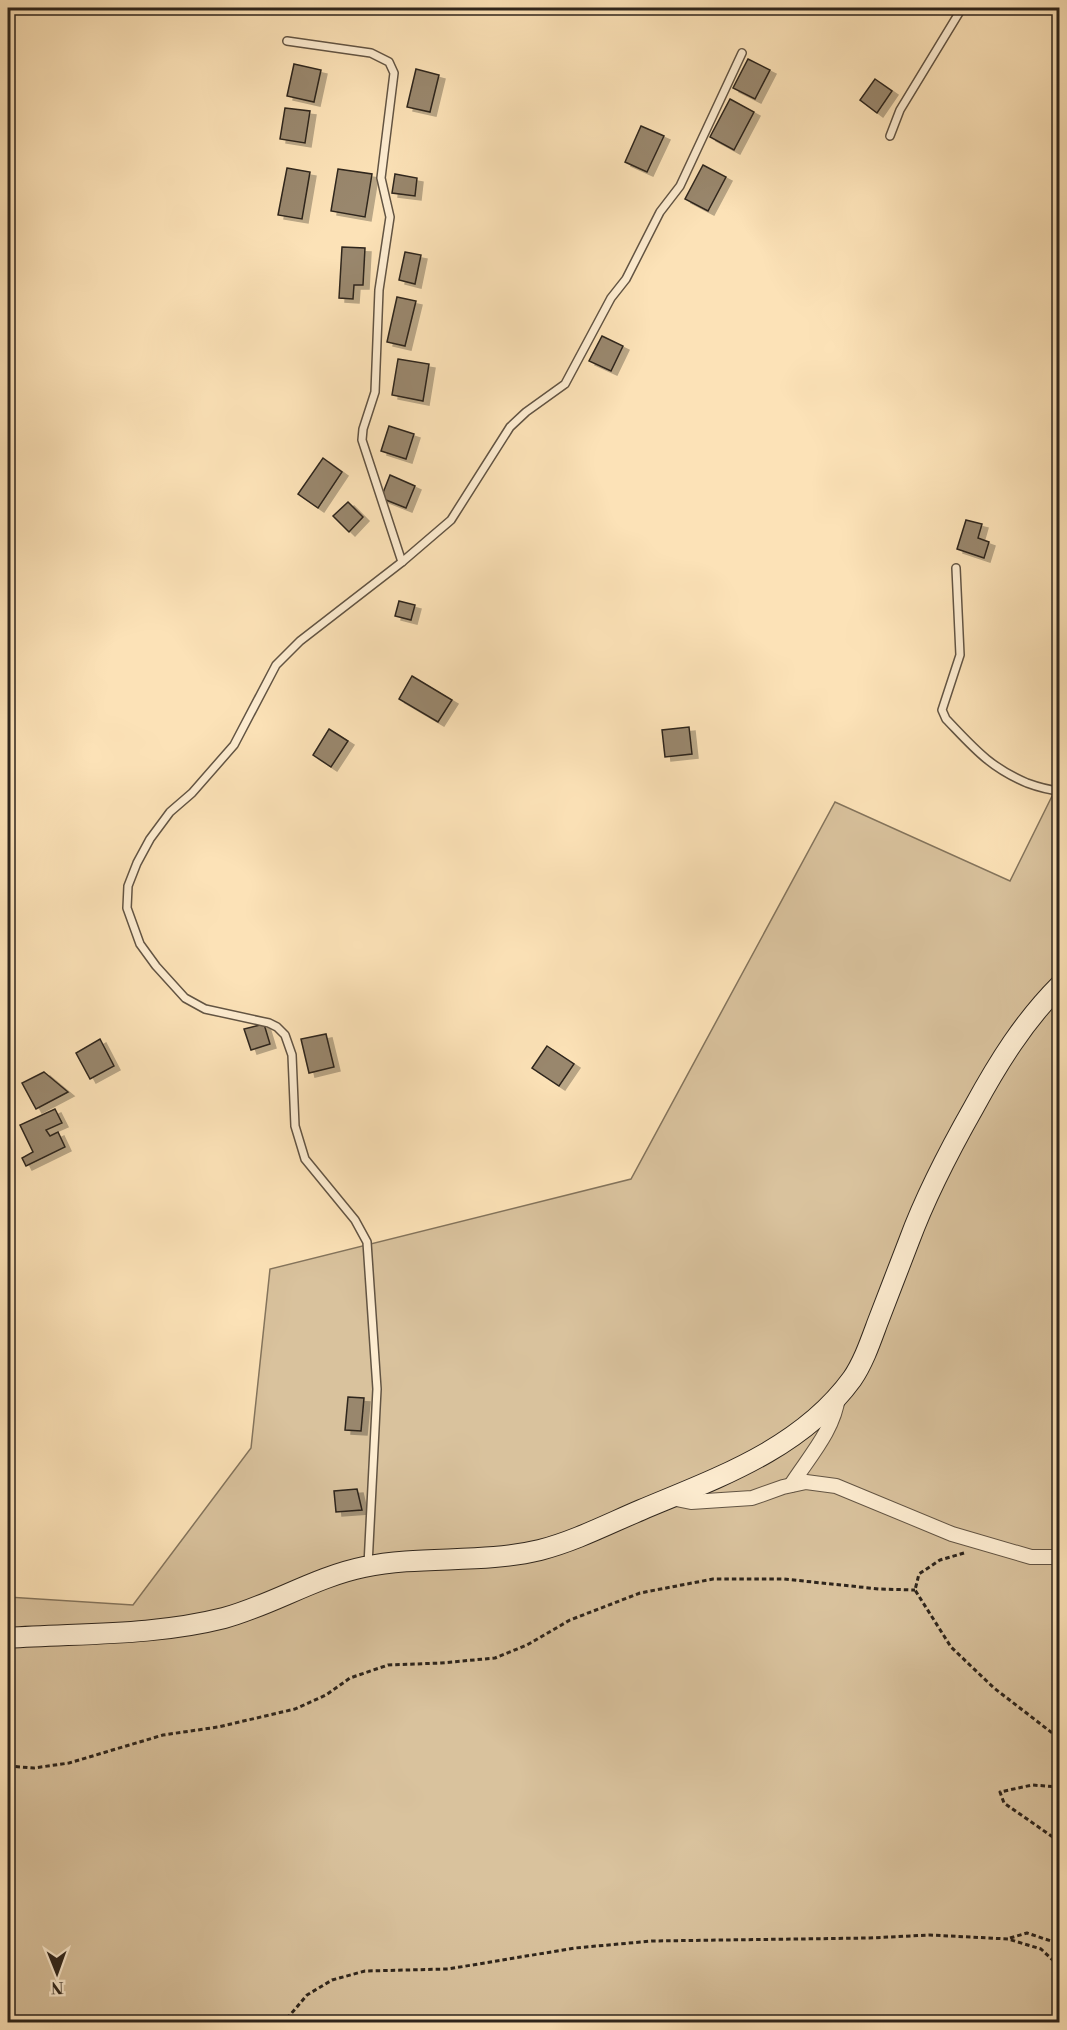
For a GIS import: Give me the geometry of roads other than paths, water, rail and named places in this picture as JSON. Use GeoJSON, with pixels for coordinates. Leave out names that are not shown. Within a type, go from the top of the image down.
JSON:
{"type":"FeatureCollection","features":[{"type":"Feature","properties":{"kind":"street"},"geometry":{"type":"LineString","coordinates":[[8,1638],[143,1631],[188,1625],[254,1609],[324,1580],[368,1566],[482,1558],[540,1550],[569,1541],[713,1481],[770,1452],[817,1417],[853,1377],[866,1353],[935,1178],[958,1134],[1017,1035],[1033,1013],[1059,985]]}},
{"type":"Feature","properties":{"kind":"street"},"geometry":{"type":"LineString","coordinates":[[791,1485],[830,1425],[839,1395]]}},
{"type":"Feature","properties":{"kind":"street"},"geometry":{"type":"LineString","coordinates":[[671,1498],[692,1502],[752,1498],[806,1482],[836,1486],[952,1534],[1031,1557],[1059,1557]]}},
{"type":"Feature","properties":{"kind":"lane"},"geometry":{"type":"LineString","coordinates":[[890,136],[900,110],[962,8]]}},
{"type":"Feature","properties":{"kind":"lane"},"geometry":{"type":"LineString","coordinates":[[287,41],[371,53],[389,62],[394,73],[381,178],[390,217],[379,290],[375,392],[363,429],[362,440],[402,562]]}},
{"type":"Feature","properties":{"kind":"lane"},"geometry":{"type":"LineString","coordinates":[[368,1566],[377,1389],[367,1242],[355,1220],[305,1159],[299,1147],[295,1126],[292,1056],[285,1035],[269,1023],[205,1010],[185,998],[140,944],[130,921],[126,896],[132,874],[150,839],[170,812],[192,792],[234,744],[276,665],[300,641],[402,562],[450,520],[510,427],[518,418],[565,384],[611,298],[626,279],[660,212],[680,186],[742,53]]}},
{"type":"Feature","properties":{"kind":"lane"},"geometry":{"type":"LineString","coordinates":[[956,568],[960,655],[942,710],[954,727],[987,762],[997,769],[1045,790],[1059,791]]}}]}
